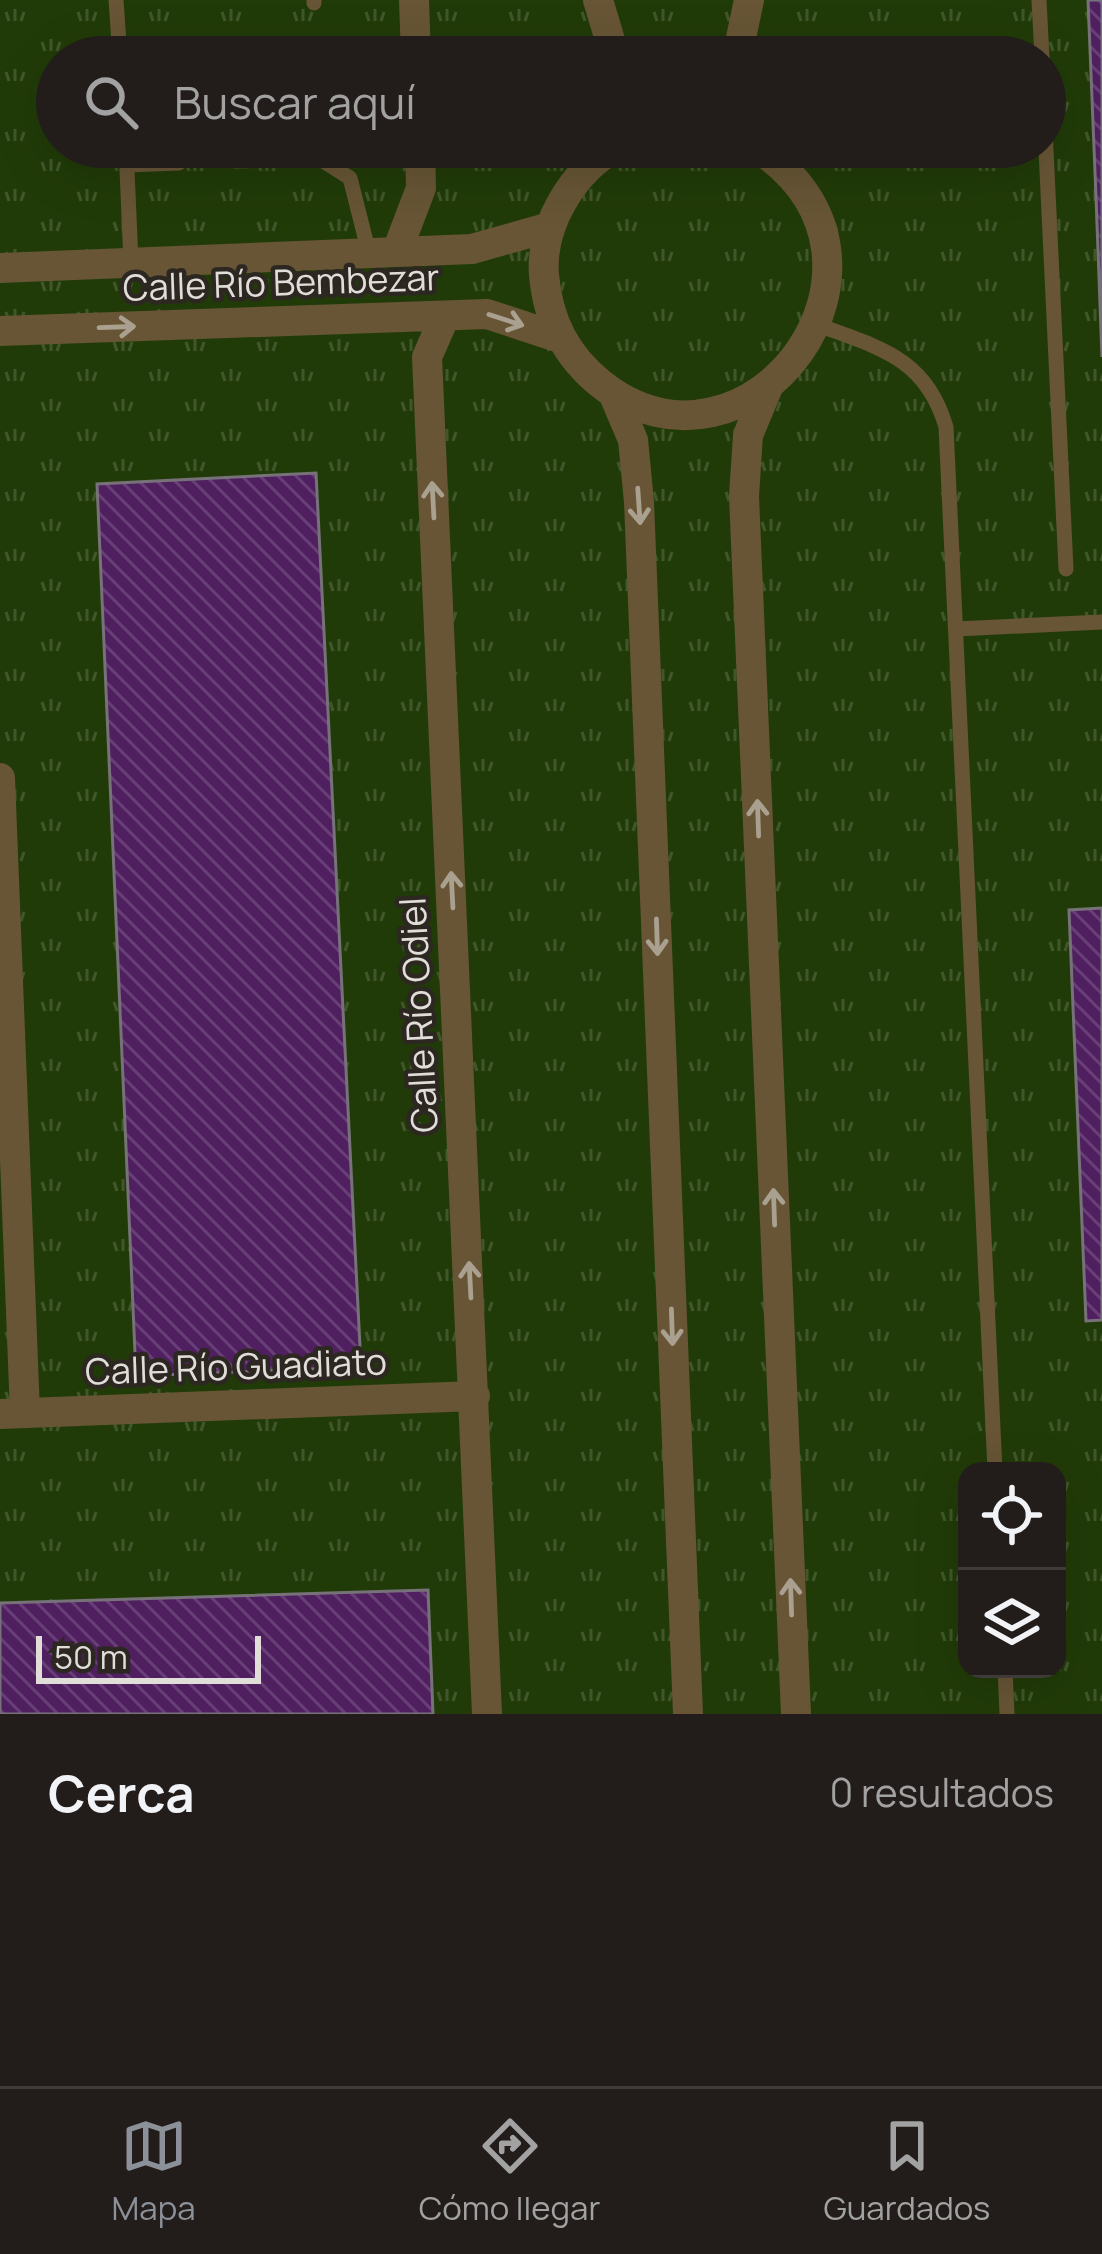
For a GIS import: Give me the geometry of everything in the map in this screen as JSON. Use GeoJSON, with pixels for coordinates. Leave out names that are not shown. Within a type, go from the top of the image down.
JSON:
{"type":"FeatureCollection","features":[{"type":"Feature","properties":{"kind":"street"},"geometry":{"type":"LineString","coordinates":[[414,0],[415,36]]}},
{"type":"Feature","properties":{"kind":"street"},"geometry":{"type":"LineString","coordinates":[[598,0],[609,36]]}},
{"type":"Feature","properties":{"kind":"street"},"geometry":{"type":"LineString","coordinates":[[741,36],[749,0]]}},
{"type":"Feature","properties":{"kind":"street"},"geometry":{"type":"LineString","coordinates":[[383,252],[421,188],[420,168]]}},
{"type":"Feature","properties":{"kind":"street"},"geometry":{"type":"LineString","coordinates":[[590,168],[573,183],[550,227],[543,265],[546,302],[560,338],[583,369],[613,393],[650,409],[691,413],[731,406],[768,387],[797,359],[818,325],[828,288],[828,250],[819,218],[803,188],[780,168]]}},
{"type":"Feature","properties":{"kind":"street","name":"Calle Río Bembezar"},"geometry":{"type":"LineString","coordinates":[[0,268],[472,249],[550,227]]}},
{"type":"Feature","properties":{"kind":"street","name":"Calle Río Bembezar"},"geometry":{"type":"LineString","coordinates":[[0,331],[487,314],[560,338]]}},
{"type":"Feature","properties":{"kind":"street","name":"Calle Río Odiel"},"geometry":{"type":"LineString","coordinates":[[446,316],[427,357],[488,1714]]}},
{"type":"Feature","properties":{"kind":"street"},"geometry":{"type":"LineString","coordinates":[[768,387],[748,435],[744,496],[796,1714]]}},
{"type":"Feature","properties":{"kind":"street"},"geometry":{"type":"LineString","coordinates":[[613,393],[633,440],[639,502],[688,1714]]}},
{"type":"Feature","properties":{"kind":"street"},"geometry":{"type":"LineString","coordinates":[[0,778],[13,1413]]}},
{"type":"Feature","properties":{"kind":"street","name":"Calle Río Guadiato"},"geometry":{"type":"LineString","coordinates":[[13,1413],[475,1396]]}},
{"type":"Feature","properties":{"kind":"lane"},"geometry":{"type":"LineString","coordinates":[[116,0],[119,36]]}},
{"type":"Feature","properties":{"kind":"lane"},"geometry":{"type":"LineString","coordinates":[[1039,0],[1041,36]]}},
{"type":"Feature","properties":{"kind":"lane"},"geometry":{"type":"LineString","coordinates":[[127,168],[131,262]]}},
{"type":"Feature","properties":{"kind":"lane"},"geometry":{"type":"LineString","coordinates":[[338,168],[350,178],[383,252]]}},
{"type":"Feature","properties":{"kind":"lane"},"geometry":{"type":"LineString","coordinates":[[1047,168],[1066,569]]}},
{"type":"Feature","properties":{"kind":"lane"},"geometry":{"type":"LineString","coordinates":[[818,325],[893,353],[936,392],[946,427],[995,1462]]}},
{"type":"Feature","properties":{"kind":"lane"},"geometry":{"type":"LineString","coordinates":[[956,629],[1102,622]]}},
{"type":"Feature","properties":{"kind":"lane"},"geometry":{"type":"LineString","coordinates":[[1004,1678],[1006,1714]]}},
{"type":"Feature","properties":{"kind":"green space"},"geometry":{"type":"Polygon","coordinates":[[[0,0],[1102,0],[1102,1714],[0,1714],[0,0]]]}},
{"type":"Feature","properties":{"kind":"building"},"geometry":{"type":"Polygon","coordinates":[[[1088,0],[1102,0],[1102,357],[1096,197],[1088,0]]]}},
{"type":"Feature","properties":{"kind":"building"},"geometry":{"type":"Polygon","coordinates":[[[316,473],[361,1367],[136,1376],[97,484],[316,473]]]}},
{"type":"Feature","properties":{"kind":"building"},"geometry":{"type":"Polygon","coordinates":[[[1102,908],[1102,1320],[1086,1321],[1069,910],[1102,908]]]}},
{"type":"Feature","properties":{"kind":"building"},"geometry":{"type":"Polygon","coordinates":[[[428,1590],[433,1714],[0,1714],[0,1603],[428,1590]]]}}]}
